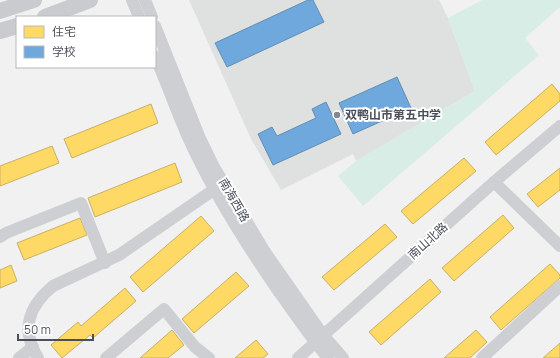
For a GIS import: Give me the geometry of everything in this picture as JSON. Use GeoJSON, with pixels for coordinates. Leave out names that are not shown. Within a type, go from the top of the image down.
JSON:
{"type":"FeatureCollection","features":[{"type":"Feature","properties":{"kind":"main road"},"geometry":{"type":"LineString","coordinates":[[0,11],[34,0]]}},
{"type":"Feature","properties":{"kind":"main road"},"geometry":{"type":"LineString","coordinates":[[48,16],[90,0]]}},
{"type":"Feature","properties":{"kind":"main road"},"geometry":{"type":"LineString","coordinates":[[0,31],[16,26]]}},
{"type":"Feature","properties":{"kind":"street"},"geometry":{"type":"LineString","coordinates":[[132,0],[139,16]]}},
{"type":"Feature","properties":{"kind":"street"},"geometry":{"type":"LineString","coordinates":[[145,0],[152,16]]}},
{"type":"Feature","properties":{"kind":"street","name":"南海西路"},"geometry":{"type":"LineString","coordinates":[[156,28],[199,136],[214,167],[319,339],[328,358]]}},
{"type":"Feature","properties":{"kind":"street","name":"南海西路"},"geometry":{"type":"LineString","coordinates":[[156,58],[188,135],[215,188],[239,230],[268,276],[319,339],[343,358]]}},
{"type":"Feature","properties":{"kind":"street","name":"南山北路"},"geometry":{"type":"LineString","coordinates":[[298,358],[494,182],[560,126]]}},
{"type":"Feature","properties":{"kind":"street"},"geometry":{"type":"LineString","coordinates":[[494,182],[560,246]]}},
{"type":"Feature","properties":{"kind":"street"},"geometry":{"type":"LineString","coordinates":[[38,358],[28,330],[28,320],[38,301],[53,286],[105,263],[119,255],[215,188]]}},
{"type":"Feature","properties":{"kind":"street"},"geometry":{"type":"LineString","coordinates":[[0,237],[6,233],[80,203],[105,263]]}},
{"type":"Feature","properties":{"kind":"street"},"geometry":{"type":"LineString","coordinates":[[482,358],[560,286]]}},
{"type":"Feature","properties":{"kind":"street"},"geometry":{"type":"LineString","coordinates":[[106,358],[164,309],[195,347],[209,358]]}},
{"type":"Feature","properties":{"kind":"street"},"geometry":{"type":"LineString","coordinates":[[19,358],[33,347]]}},
{"type":"Feature","properties":{"kind":"shaded area","name":"双鸭山市第五中学"},"geometry":{"type":"Polygon","coordinates":[[[189,0],[439,0],[448,18],[475,91],[356,161],[353,154],[281,190],[251,139],[189,0]]]}},
{"type":"Feature","properties":{"kind":"green space"},"geometry":{"type":"Polygon","coordinates":[[[482,0],[560,0],[560,7],[525,38],[539,55],[363,206],[338,176],[356,161],[475,91],[448,18],[482,0]]]}},
{"type":"Feature","properties":{"kind":"building: 住宅"},"geometry":{"type":"Polygon","coordinates":[[[552,84],[560,94],[560,101],[496,155],[485,142],[552,84]]]}},
{"type":"Feature","properties":{"kind":"building: 住宅"},"geometry":{"type":"Polygon","coordinates":[[[151,104],[158,123],[72,158],[64,139],[151,104]]]}},
{"type":"Feature","properties":{"kind":"building: 住宅"},"geometry":{"type":"Polygon","coordinates":[[[52,146],[59,163],[0,186],[0,166],[52,146]]]}},
{"type":"Feature","properties":{"kind":"building: 住宅"},"geometry":{"type":"Polygon","coordinates":[[[464,158],[476,171],[413,224],[401,211],[464,158]]]}},
{"type":"Feature","properties":{"kind":"building: 住宅"},"geometry":{"type":"Polygon","coordinates":[[[175,163],[182,182],[95,217],[88,198],[175,163]]]}},
{"type":"Feature","properties":{"kind":"building: 住宅"},"geometry":{"type":"Polygon","coordinates":[[[560,168],[560,190],[538,207],[527,194],[560,168]]]}},
{"type":"Feature","properties":{"kind":"building: 住宅"},"geometry":{"type":"Polygon","coordinates":[[[503,215],[514,228],[454,281],[442,268],[503,215]]]}},
{"type":"Feature","properties":{"kind":"building: 住宅"},"geometry":{"type":"Polygon","coordinates":[[[201,216],[214,231],[143,292],[130,277],[201,216]]]}},
{"type":"Feature","properties":{"kind":"building: 住宅"},"geometry":{"type":"Polygon","coordinates":[[[80,218],[87,235],[24,260],[17,243],[80,218]]]}},
{"type":"Feature","properties":{"kind":"building: 住宅"},"geometry":{"type":"Polygon","coordinates":[[[385,224],[397,237],[334,290],[322,277],[385,224]]]}},
{"type":"Feature","properties":{"kind":"building: 住宅"},"geometry":{"type":"Polygon","coordinates":[[[550,264],[560,275],[560,278],[501,330],[490,317],[550,264]]]}},
{"type":"Feature","properties":{"kind":"building: 住宅"},"geometry":{"type":"Polygon","coordinates":[[[11,265],[17,281],[0,288],[0,270],[11,265]]]}},
{"type":"Feature","properties":{"kind":"building: 住宅"},"geometry":{"type":"Polygon","coordinates":[[[236,272],[249,286],[194,333],[182,319],[236,272]]]}},
{"type":"Feature","properties":{"kind":"building: 住宅"},"geometry":{"type":"Polygon","coordinates":[[[430,279],[441,292],[381,345],[369,332],[430,279]]]}},
{"type":"Feature","properties":{"kind":"building: 住宅"},"geometry":{"type":"Polygon","coordinates":[[[125,288],[136,301],[93,338],[90,335],[62,358],[51,345],[78,322],[81,326],[125,288]]]}},
{"type":"Feature","properties":{"kind":"building: 住宅"},"geometry":{"type":"Polygon","coordinates":[[[172,330],[184,345],[168,358],[140,358],[172,330]]]}},
{"type":"Feature","properties":{"kind":"building: 住宅"},"geometry":{"type":"Polygon","coordinates":[[[476,330],[487,342],[470,358],[444,358],[476,330]]]}},
{"type":"Feature","properties":{"kind":"building: 住宅"},"geometry":{"type":"Polygon","coordinates":[[[256,340],[268,354],[263,358],[235,358],[256,340]]]}},
{"type":"Feature","properties":{"kind":"building: 住宅"},"geometry":{"type":"Polygon","coordinates":[[[560,343],[560,358],[543,358],[560,343]]]}},
{"type":"Feature","properties":{"kind":"building: 学校"},"geometry":{"type":"Polygon","coordinates":[[[308,0],[313,0],[324,22],[227,67],[215,43],[308,0]]]}},
{"type":"Feature","properties":{"kind":"building: 学校"},"geometry":{"type":"Polygon","coordinates":[[[397,77],[411,108],[353,134],[339,103],[397,77]]]}},
{"type":"Feature","properties":{"kind":"building: 学校"},"geometry":{"type":"Polygon","coordinates":[[[326,102],[341,134],[273,165],[258,134],[272,127],[277,136],[316,118],[312,109],[326,102]]]}},
{"type":"Feature","properties":{"kind":"place","name":"双鸭山市第五中学"},"geometry":{"type":"Point","coordinates":[337,115]}}]}
